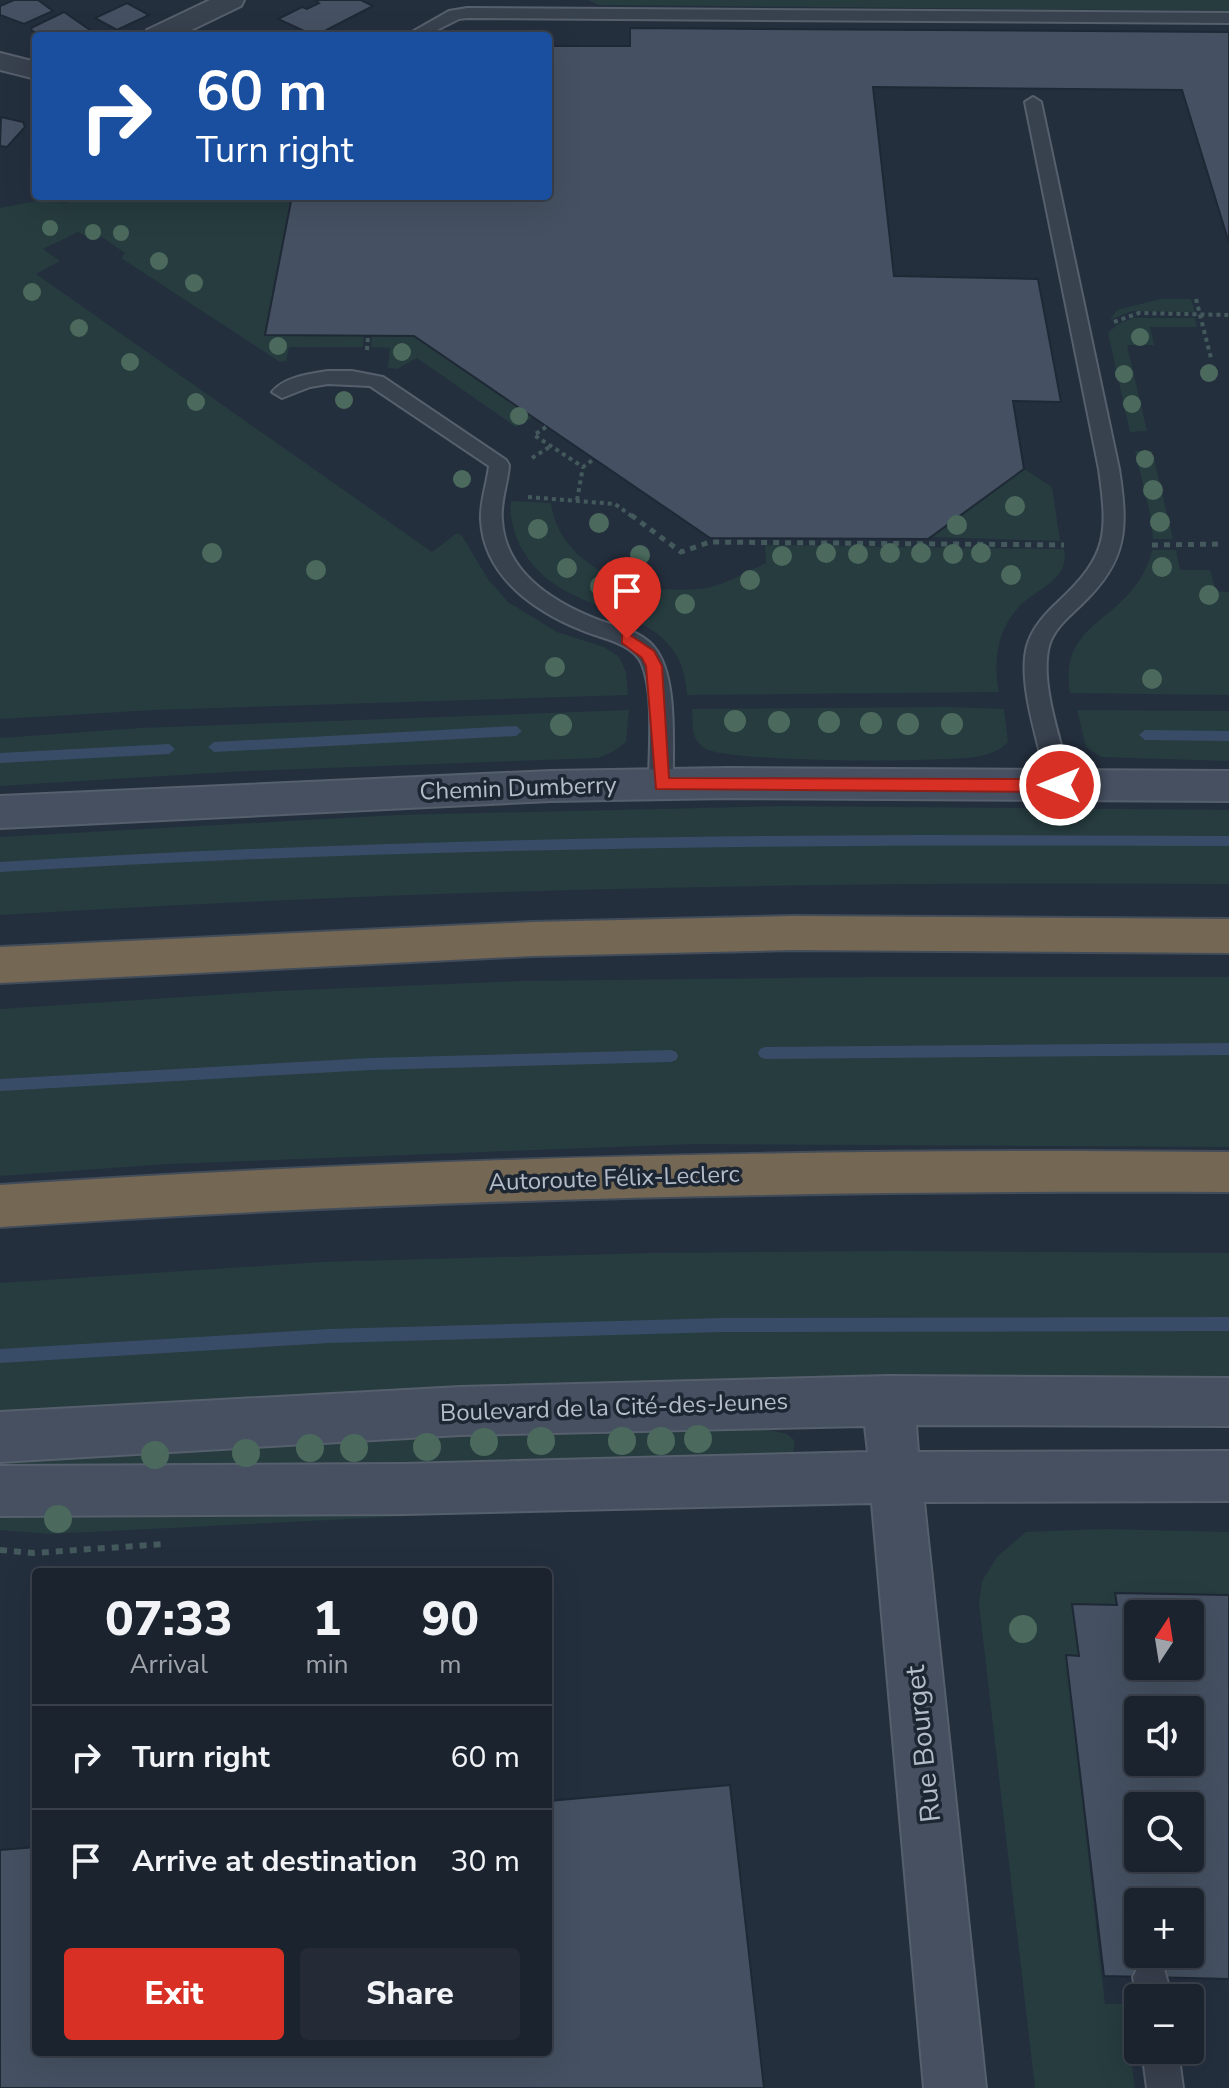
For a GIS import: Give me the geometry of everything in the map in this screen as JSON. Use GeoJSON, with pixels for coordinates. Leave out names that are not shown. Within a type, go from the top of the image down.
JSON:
{"type":"FeatureCollection","features":[{"type":"Feature","properties":{"kind":"highway"},"geometry":{"type":"LineString","coordinates":[[0,965],[546,938],[839,933],[1229,936]]}},
{"type":"Feature","properties":{"kind":"highway","name":"Autoroute Félix-Leclerc"},"geometry":{"type":"LineString","coordinates":[[0,1206],[363,1185],[805,1172],[1229,1172]]}},
{"type":"Feature","properties":{"kind":"street"},"geometry":{"type":"LineString","coordinates":[[165,32],[231,0]]}},
{"type":"Feature","properties":{"kind":"street"},"geometry":{"type":"LineString","coordinates":[[0,61],[32,70]]}},
{"type":"Feature","properties":{"kind":"street","name":"Chemin Dumberry"},"geometry":{"type":"LineString","coordinates":[[0,812],[414,791],[661,784],[1229,786]]}},
{"type":"Feature","properties":{"kind":"street","name":"Boulevard de la Cité-des-Jeunes"},"geometry":{"type":"LineString","coordinates":[[0,1437],[379,1414],[643,1404],[888,1400],[1229,1402]]}},
{"type":"Feature","properties":{"kind":"street","name":"Rue Bourget"},"geometry":{"type":"LineString","coordinates":[[888,1400],[955,2088]]}},
{"type":"Feature","properties":{"kind":"street"},"geometry":{"type":"LineString","coordinates":[[0,1491],[372,1489],[896,1478],[1229,1476]]}},
{"type":"Feature","properties":{"kind":"lane"},"geometry":{"type":"LineString","coordinates":[[421,32],[445,19],[467,13],[1229,18]]}},
{"type":"Feature","properties":{"kind":"lane"},"geometry":{"type":"LineString","coordinates":[[1033,102],[1109,469],[1116,520],[1107,560],[1096,578],[1053,619],[1043,634],[1037,652],[1037,673],[1060,785]]}},
{"type":"Feature","properties":{"kind":"lane"},"geometry":{"type":"LineString","coordinates":[[282,392],[317,379],[376,381],[494,459],[499,465],[491,522],[494,536],[511,570],[541,601],[579,621],[627,639],[648,655],[657,682],[661,784]]}},
{"type":"Feature","properties":{"kind":"lane"},"geometry":{"type":"LineString","coordinates":[[1162,2064],[1165,2088]]}},
{"type":"Feature","properties":{"kind":"path"},"geometry":{"type":"LineString","coordinates":[[1196,299],[1211,358]]}},
{"type":"Feature","properties":{"kind":"path"},"geometry":{"type":"LineString","coordinates":[[1109,324],[1139,313],[1228,315]]}},
{"type":"Feature","properties":{"kind":"path"},"geometry":{"type":"LineString","coordinates":[[367,347],[368,336]]}},
{"type":"Feature","properties":{"kind":"path"},"geometry":{"type":"LineString","coordinates":[[546,427],[534,435],[583,467]]}},
{"type":"Feature","properties":{"kind":"path"},"geometry":{"type":"LineString","coordinates":[[531,459],[551,446]]}},
{"type":"Feature","properties":{"kind":"path"},"geometry":{"type":"LineString","coordinates":[[577,500],[583,467],[594,459]]}},
{"type":"Feature","properties":{"kind":"path"},"geometry":{"type":"LineString","coordinates":[[515,496],[615,504],[681,552],[710,542],[1064,545]]}},
{"type":"Feature","properties":{"kind":"path"},"geometry":{"type":"LineString","coordinates":[[1152,545],[1222,544]]}},
{"type":"Feature","properties":{"kind":"green space"},"geometry":{"type":"Polygon","coordinates":[[[588,0],[1229,0],[1229,11],[599,5],[588,0]]]}},
{"type":"Feature","properties":{"kind":"green space"},"geometry":{"type":"Polygon","coordinates":[[[41,200],[65,203],[71,200],[291,200],[265,335],[364,335],[363,347],[289,347],[286,361],[280,362],[121,258],[125,253],[102,237],[93,240],[78,232],[43,249],[60,261],[36,274],[432,552],[457,533],[462,536],[488,579],[508,602],[557,632],[604,647],[619,657],[626,672],[628,695],[155,710],[0,719],[0,208],[41,200]]]}},
{"type":"Feature","properties":{"kind":"green space"},"geometry":{"type":"Polygon","coordinates":[[[1161,299],[1191,299],[1195,312],[1132,311],[1110,320],[1117,310],[1161,299]]]}},
{"type":"Feature","properties":{"kind":"green space"},"geometry":{"type":"Polygon","coordinates":[[[1133,318],[1195,318],[1197,327],[1150,327],[1154,345],[1127,345],[1147,431],[1130,432],[1108,333],[1118,324],[1133,318]]]}},
{"type":"Feature","properties":{"kind":"green space"},"geometry":{"type":"Polygon","coordinates":[[[372,336],[414,336],[533,417],[516,427],[417,358],[397,369],[388,368],[390,348],[371,347],[372,336]]]}},
{"type":"Feature","properties":{"kind":"green space"},"geometry":{"type":"Polygon","coordinates":[[[1135,451],[1152,451],[1173,539],[1153,539],[1135,451]]]}},
{"type":"Feature","properties":{"kind":"green space"},"geometry":{"type":"Polygon","coordinates":[[[1024,469],[1052,487],[1060,541],[931,537],[1024,469]]]}},
{"type":"Feature","properties":{"kind":"green space"},"geometry":{"type":"Polygon","coordinates":[[[511,501],[551,503],[557,526],[569,545],[605,573],[627,582],[674,590],[706,588],[724,583],[766,563],[765,545],[1064,549],[1065,560],[1056,577],[1017,609],[1005,628],[998,648],[996,670],[999,692],[687,695],[681,664],[666,642],[646,626],[569,593],[545,577],[518,542],[512,522],[511,501]]]}},
{"type":"Feature","properties":{"kind":"green space"},"geometry":{"type":"Polygon","coordinates":[[[1152,550],[1176,550],[1180,570],[1210,570],[1216,591],[1229,592],[1229,695],[1070,693],[1069,668],[1075,648],[1086,633],[1130,592],[1143,574],[1152,550]]]}},
{"type":"Feature","properties":{"kind":"green space"},"geometry":{"type":"Polygon","coordinates":[[[692,709],[1004,709],[1008,742],[989,754],[961,758],[751,757],[704,748],[694,735],[692,709]]]}},
{"type":"Feature","properties":{"kind":"green space"},"geometry":{"type":"Polygon","coordinates":[[[629,710],[626,742],[598,758],[245,771],[0,786],[0,738],[140,728],[629,710]]]}},
{"type":"Feature","properties":{"kind":"green space"},"geometry":{"type":"Polygon","coordinates":[[[1077,710],[1229,711],[1229,761],[1101,757],[1086,747],[1077,710]]]}},
{"type":"Feature","properties":{"kind":"green space"},"geometry":{"type":"Polygon","coordinates":[[[782,806],[1229,810],[1229,884],[922,884],[614,889],[307,899],[0,915],[0,837],[397,815],[782,806]]]}},
{"type":"Feature","properties":{"kind":"green space"},"geometry":{"type":"Polygon","coordinates":[[[1229,977],[1229,1147],[695,1144],[168,1164],[0,1176],[0,1009],[277,991],[520,981],[1229,977]]]}},
{"type":"Feature","properties":{"kind":"green space"},"geometry":{"type":"Polygon","coordinates":[[[650,1253],[1229,1253],[1229,1381],[0,1416],[0,1283],[321,1262],[650,1253]]]}},
{"type":"Feature","properties":{"kind":"green space"},"geometry":{"type":"Polygon","coordinates":[[[734,1422],[787,1434],[795,1441],[793,1453],[210,1470],[0,1471],[0,1454],[734,1422]]]}},
{"type":"Feature","properties":{"kind":"green space"},"geometry":{"type":"Polygon","coordinates":[[[668,1503],[50,1534],[0,1530],[0,1508],[668,1503]]]}},
{"type":"Feature","properties":{"kind":"green space"},"geometry":{"type":"Polygon","coordinates":[[[1103,1529],[1229,1532],[1229,1595],[1115,1593],[1117,1605],[1072,1604],[1079,1656],[1066,1656],[1105,2004],[1124,2004],[1124,2064],[1132,2064],[1135,2088],[1035,2088],[979,1604],[982,1581],[997,1557],[1026,1532],[1103,1529]]]}},
{"type":"Feature","properties":{"kind":"building"},"geometry":{"type":"Polygon","coordinates":[[[14,0],[38,0],[53,11],[24,24],[0,15],[0,6],[14,0]]]}},
{"type":"Feature","properties":{"kind":"building"},"geometry":{"type":"Polygon","coordinates":[[[315,0],[361,0],[373,6],[323,32],[306,32],[278,19],[302,7],[307,9],[319,3],[315,0]]]}},
{"type":"Feature","properties":{"kind":"building"},"geometry":{"type":"Polygon","coordinates":[[[127,3],[149,15],[117,30],[95,18],[127,3]]]}},
{"type":"Feature","properties":{"kind":"building"},"geometry":{"type":"Polygon","coordinates":[[[64,12],[90,30],[35,32],[31,28],[64,12]]]}},
{"type":"Feature","properties":{"kind":"building"},"geometry":{"type":"Polygon","coordinates":[[[630,28],[1229,32],[1229,243],[1182,90],[873,87],[894,276],[1038,279],[1061,402],[1013,401],[1024,469],[928,539],[710,538],[414,336],[265,335],[291,200],[552,200],[552,46],[630,46],[630,28]]]}},
{"type":"Feature","properties":{"kind":"building"},"geometry":{"type":"Polygon","coordinates":[[[1,117],[23,122],[25,127],[7,147],[0,146],[1,117]]]}},
{"type":"Feature","properties":{"kind":"building"},"geometry":{"type":"Polygon","coordinates":[[[1115,1593],[1229,1595],[1229,1979],[1104,1976],[1066,1655],[1079,1656],[1072,1604],[1117,1605],[1115,1593]]]}},
{"type":"Feature","properties":{"kind":"building"},"geometry":{"type":"Polygon","coordinates":[[[730,1785],[764,2088],[0,2088],[0,1850],[32,1847],[32,2056],[552,2056],[552,1801],[730,1785]]]}},
{"type":"Feature","properties":{"kind":"waterway"},"geometry":{"type":"LineString","coordinates":[[214,747],[516,731]]}},
{"type":"Feature","properties":{"kind":"waterway"},"geometry":{"type":"LineString","coordinates":[[1145,735],[1229,736]]}},
{"type":"Feature","properties":{"kind":"waterway"},"geometry":{"type":"LineString","coordinates":[[0,758],[169,749]]}},
{"type":"Feature","properties":{"kind":"waterway"},"geometry":{"type":"LineString","coordinates":[[0,867],[153,857],[460,845],[768,840],[1229,841]]}},
{"type":"Feature","properties":{"kind":"waterway"},"geometry":{"type":"LineString","coordinates":[[765,1053],[1229,1049]]}},
{"type":"Feature","properties":{"kind":"waterway"},"geometry":{"type":"LineString","coordinates":[[0,1085],[371,1064],[671,1056]]}},
{"type":"Feature","properties":{"kind":"waterway"},"geometry":{"type":"LineString","coordinates":[[0,1356],[329,1336],[723,1325],[1229,1324]]}},
{"type":"Feature","properties":{"kind":"route"},"geometry":{"type":"LineString","coordinates":[[627,639],[648,655],[654,666],[661,784],[1060,785]]}}]}
